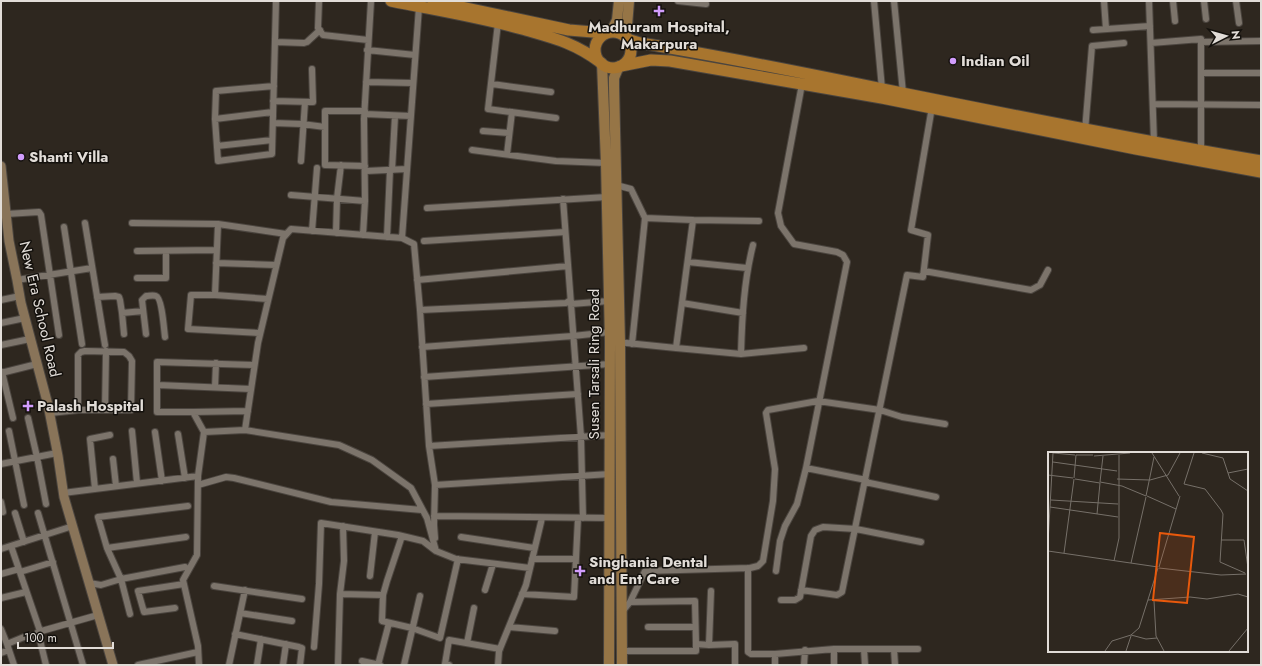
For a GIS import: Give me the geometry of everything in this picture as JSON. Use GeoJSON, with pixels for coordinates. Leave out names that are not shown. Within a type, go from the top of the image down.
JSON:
{"type":"FeatureCollection","features":[{"type":"Feature","properties":{"kind":"highway"},"geometry":{"type":"LineString","coordinates":[[391,1],[498,22],[564,41],[585,51],[610,67],[651,60],[670,61],[802,84],[933,103],[1201,156],[1261,161]]}},
{"type":"Feature","properties":{"kind":"highway"},"geometry":{"type":"LineString","coordinates":[[433,1],[569,30],[617,32],[640,43],[774,67],[903,93],[933,103]]}},
{"type":"Feature","properties":{"kind":"highway"},"geometry":{"type":"LineString","coordinates":[[601,62],[597,57],[597,41],[608,32]]}},
{"type":"Feature","properties":{"kind":"highway"},"geometry":{"type":"LineString","coordinates":[[620,66],[625,63],[630,53],[631,48],[627,38]]}},
{"type":"Feature","properties":{"kind":"highway"},"geometry":{"type":"LineString","coordinates":[[1085,134],[1154,142],[1261,172]]}},
{"type":"Feature","properties":{"kind":"main road"},"geometry":{"type":"LineString","coordinates":[[608,32],[617,20],[619,1]]}},
{"type":"Feature","properties":{"kind":"main road"},"geometry":{"type":"LineString","coordinates":[[627,38],[629,1]]}},
{"type":"Feature","properties":{"kind":"main road","name":"Susen Tarsali Ring Road"},"geometry":{"type":"LineString","coordinates":[[601,62],[606,163],[610,337],[609,665]]}},
{"type":"Feature","properties":{"kind":"main road","name":"Susen Tarsali Ring Road"},"geometry":{"type":"LineString","coordinates":[[620,66],[614,81],[620,343],[622,665]]}},
{"type":"Feature","properties":{"kind":"street"},"geometry":{"type":"LineString","coordinates":[[274,86],[216,91],[215,119],[218,161],[272,154],[273,101],[274,86],[276,1]]}},
{"type":"Feature","properties":{"kind":"street"},"geometry":{"type":"LineString","coordinates":[[319,1],[318,28],[323,35],[368,40]]}},
{"type":"Feature","properties":{"kind":"street"},"geometry":{"type":"LineString","coordinates":[[363,235],[366,168],[365,113],[367,50],[371,1]]}},
{"type":"Feature","properties":{"kind":"street"},"geometry":{"type":"LineString","coordinates":[[678,1],[706,4]]}},
{"type":"Feature","properties":{"kind":"street"},"geometry":{"type":"LineString","coordinates":[[874,1],[882,89]]}},
{"type":"Feature","properties":{"kind":"street"},"geometry":{"type":"LineString","coordinates":[[894,1],[903,93]]}},
{"type":"Feature","properties":{"kind":"street"},"geometry":{"type":"LineString","coordinates":[[1104,1],[1106,29]]}},
{"type":"Feature","properties":{"kind":"street"},"geometry":{"type":"LineString","coordinates":[[1150,1],[1154,142]]}},
{"type":"Feature","properties":{"kind":"street"},"geometry":{"type":"LineString","coordinates":[[1173,1],[1174,21]]}},
{"type":"Feature","properties":{"kind":"street"},"geometry":{"type":"LineString","coordinates":[[1204,1],[1206,18]]}},
{"type":"Feature","properties":{"kind":"street"},"geometry":{"type":"LineString","coordinates":[[1236,1],[1239,23]]}},
{"type":"Feature","properties":{"kind":"street"},"geometry":{"type":"LineString","coordinates":[[402,238],[419,7]]}},
{"type":"Feature","properties":{"kind":"street"},"geometry":{"type":"LineString","coordinates":[[498,22],[492,84],[488,108],[556,118]]}},
{"type":"Feature","properties":{"kind":"street"},"geometry":{"type":"LineString","coordinates":[[1093,30],[1150,26]]}},
{"type":"Feature","properties":{"kind":"street"},"geometry":{"type":"LineString","coordinates":[[275,42],[304,43],[320,30]]}},
{"type":"Feature","properties":{"kind":"street"},"geometry":{"type":"LineString","coordinates":[[1151,43],[1201,39],[1201,42],[1261,41]]}},
{"type":"Feature","properties":{"kind":"street"},"geometry":{"type":"LineString","coordinates":[[1201,42],[1201,156]]}},
{"type":"Feature","properties":{"kind":"street"},"geometry":{"type":"LineString","coordinates":[[1085,134],[1092,46],[1124,43]]}},
{"type":"Feature","properties":{"kind":"street"},"geometry":{"type":"LineString","coordinates":[[367,50],[415,55]]}},
{"type":"Feature","properties":{"kind":"street"},"geometry":{"type":"LineString","coordinates":[[273,101],[313,102],[312,69]]}},
{"type":"Feature","properties":{"kind":"street"},"geometry":{"type":"LineString","coordinates":[[1201,73],[1261,73]]}},
{"type":"Feature","properties":{"kind":"street"},"geometry":{"type":"LineString","coordinates":[[366,82],[413,83]]}},
{"type":"Feature","properties":{"kind":"street"},"geometry":{"type":"LineString","coordinates":[[492,84],[551,92]]}},
{"type":"Feature","properties":{"kind":"street"},"geometry":{"type":"LineString","coordinates":[[776,571],[780,541],[785,526],[797,504],[806,468],[846,262],[843,255],[837,252],[794,244],[781,226],[778,213],[802,84]]}},
{"type":"Feature","properties":{"kind":"street"},"geometry":{"type":"LineString","coordinates":[[301,161],[305,102]]}},
{"type":"Feature","properties":{"kind":"street"},"geometry":{"type":"LineString","coordinates":[[801,590],[837,594],[841,593],[845,581],[907,274],[923,277],[928,235],[911,230],[933,103]]}},
{"type":"Feature","properties":{"kind":"street"},"geometry":{"type":"LineString","coordinates":[[1153,104],[1261,105]]}},
{"type":"Feature","properties":{"kind":"street"},"geometry":{"type":"LineString","coordinates":[[407,169],[391,170],[325,165],[325,111],[411,116]]}},
{"type":"Feature","properties":{"kind":"street"},"geometry":{"type":"LineString","coordinates":[[215,119],[273,112]]}},
{"type":"Feature","properties":{"kind":"street"},"geometry":{"type":"LineString","coordinates":[[507,154],[512,112]]}},
{"type":"Feature","properties":{"kind":"street"},"geometry":{"type":"LineString","coordinates":[[387,237],[395,116]]}},
{"type":"Feature","properties":{"kind":"street"},"geometry":{"type":"LineString","coordinates":[[273,123],[304,124],[325,127]]}},
{"type":"Feature","properties":{"kind":"street"},"geometry":{"type":"LineString","coordinates":[[484,131],[509,133]]}},
{"type":"Feature","properties":{"kind":"street"},"geometry":{"type":"LineString","coordinates":[[217,146],[272,140]]}},
{"type":"Feature","properties":{"kind":"street"},"geometry":{"type":"LineString","coordinates":[[472,150],[556,161],[606,163]]}},
{"type":"Feature","properties":{"kind":"street"},"geometry":{"type":"LineString","coordinates":[[336,233],[340,165]]}},
{"type":"Feature","properties":{"kind":"street","name":"New Era School Road"},"geometry":{"type":"LineString","coordinates":[[1,166],[9,241],[30,339],[50,413],[63,493],[113,665]]}},
{"type":"Feature","properties":{"kind":"street"},"geometry":{"type":"LineString","coordinates":[[312,231],[317,168]]}},
{"type":"Feature","properties":{"kind":"street"},"geometry":{"type":"LineString","coordinates":[[616,185],[631,189],[645,218],[632,344]]}},
{"type":"Feature","properties":{"kind":"street"},"geometry":{"type":"LineString","coordinates":[[291,195],[365,201]]}},
{"type":"Feature","properties":{"kind":"street"},"geometry":{"type":"LineString","coordinates":[[427,208],[607,197]]}},
{"type":"Feature","properties":{"kind":"street"},"geometry":{"type":"LineString","coordinates":[[522,594],[574,597],[576,559],[581,518],[582,476],[581,437],[565,232],[564,199]]}},
{"type":"Feature","properties":{"kind":"street"},"geometry":{"type":"LineString","coordinates":[[6,214],[39,212],[42,215],[59,335]]}},
{"type":"Feature","properties":{"kind":"street"},"geometry":{"type":"LineString","coordinates":[[645,218],[759,221]]}},
{"type":"Feature","properties":{"kind":"street"},"geometry":{"type":"LineString","coordinates":[[676,348],[693,220]]}},
{"type":"Feature","properties":{"kind":"street"},"geometry":{"type":"LineString","coordinates":[[85,223],[105,348],[105,410]]}},
{"type":"Feature","properties":{"kind":"street"},"geometry":{"type":"LineString","coordinates":[[132,223],[218,224],[286,234]]}},
{"type":"Feature","properties":{"kind":"street"},"geometry":{"type":"LineString","coordinates":[[215,295],[218,224]]}},
{"type":"Feature","properties":{"kind":"street"},"geometry":{"type":"LineString","coordinates":[[64,227],[82,344]]}},
{"type":"Feature","properties":{"kind":"street"},"geometry":{"type":"LineString","coordinates":[[245,430],[260,333],[283,238],[286,234],[291,229],[402,238],[414,244],[429,446],[435,485],[434,516],[436,551]]}},
{"type":"Feature","properties":{"kind":"street"},"geometry":{"type":"LineString","coordinates":[[424,241],[565,232]]}},
{"type":"Feature","properties":{"kind":"street"},"geometry":{"type":"LineString","coordinates":[[741,354],[747,268],[753,245]]}},
{"type":"Feature","properties":{"kind":"street"},"geometry":{"type":"LineString","coordinates":[[137,251],[216,250]]}},
{"type":"Feature","properties":{"kind":"street"},"geometry":{"type":"LineString","coordinates":[[137,278],[166,278],[166,251]]}},
{"type":"Feature","properties":{"kind":"street"},"geometry":{"type":"LineString","coordinates":[[688,262],[747,268]]}},
{"type":"Feature","properties":{"kind":"street"},"geometry":{"type":"LineString","coordinates":[[216,263],[276,266]]}},
{"type":"Feature","properties":{"kind":"street"},"geometry":{"type":"LineString","coordinates":[[417,280],[568,266]]}},
{"type":"Feature","properties":{"kind":"street"},"geometry":{"type":"LineString","coordinates":[[17,280],[92,268]]}},
{"type":"Feature","properties":{"kind":"street"},"geometry":{"type":"LineString","coordinates":[[924,271],[1031,290],[1040,285],[1048,270]]}},
{"type":"Feature","properties":{"kind":"street"},"geometry":{"type":"LineString","coordinates":[[146,334],[142,300],[144,297],[153,295],[158,297],[161,305],[164,337]]}},
{"type":"Feature","properties":{"kind":"street"},"geometry":{"type":"LineString","coordinates":[[260,333],[188,329],[191,295],[215,295],[268,299]]}},
{"type":"Feature","properties":{"kind":"street"},"geometry":{"type":"LineString","coordinates":[[1,300],[20,296]]}},
{"type":"Feature","properties":{"kind":"street"},"geometry":{"type":"LineString","coordinates":[[97,297],[118,297],[120,300],[124,334]]}},
{"type":"Feature","properties":{"kind":"street"},"geometry":{"type":"LineString","coordinates":[[420,310],[566,303],[569,301],[571,304],[609,301]]}},
{"type":"Feature","properties":{"kind":"street"},"geometry":{"type":"LineString","coordinates":[[682,303],[743,313]]}},
{"type":"Feature","properties":{"kind":"street"},"geometry":{"type":"LineString","coordinates":[[122,313],[143,310]]}},
{"type":"Feature","properties":{"kind":"street"},"geometry":{"type":"LineString","coordinates":[[1,323],[25,318]]}},
{"type":"Feature","properties":{"kind":"street"},"geometry":{"type":"LineString","coordinates":[[422,347],[573,336],[610,337],[620,343],[741,354],[804,348]]}},
{"type":"Feature","properties":{"kind":"street"},"geometry":{"type":"LineString","coordinates":[[1,345],[30,339]]}},
{"type":"Feature","properties":{"kind":"street"},"geometry":{"type":"LineString","coordinates":[[50,413],[78,410],[131,410],[132,361],[129,356],[124,352],[105,348],[81,352],[78,356],[78,410]]}},
{"type":"Feature","properties":{"kind":"street"},"geometry":{"type":"LineString","coordinates":[[248,411],[157,412],[157,362],[254,365]]}},
{"type":"Feature","properties":{"kind":"street"},"geometry":{"type":"LineString","coordinates":[[215,387],[216,363]]}},
{"type":"Feature","properties":{"kind":"street"},"geometry":{"type":"LineString","coordinates":[[13,418],[2,372],[37,364]]}},
{"type":"Feature","properties":{"kind":"street"},"geometry":{"type":"LineString","coordinates":[[424,377],[610,364]]}},
{"type":"Feature","properties":{"kind":"street"},"geometry":{"type":"LineString","coordinates":[[158,385],[251,389]]}},
{"type":"Feature","properties":{"kind":"street"},"geometry":{"type":"LineString","coordinates":[[426,404],[578,394]]}},
{"type":"Feature","properties":{"kind":"street"},"geometry":{"type":"LineString","coordinates":[[622,612],[630,602],[646,571],[748,568],[758,566],[763,561],[773,500],[775,469],[767,411],[770,409],[818,401],[880,410],[902,417],[945,424]]}},
{"type":"Feature","properties":{"kind":"street"},"geometry":{"type":"LineString","coordinates":[[193,412],[204,432],[198,476],[197,556],[183,580],[198,652],[199,665]]}},
{"type":"Feature","properties":{"kind":"street"},"geometry":{"type":"LineString","coordinates":[[28,418],[46,504]]}},
{"type":"Feature","properties":{"kind":"street"},"geometry":{"type":"LineString","coordinates":[[204,432],[245,430],[339,445],[372,460],[411,488],[427,518],[436,551]]}},
{"type":"Feature","properties":{"kind":"street"},"geometry":{"type":"LineString","coordinates":[[9,431],[24,505]]}},
{"type":"Feature","properties":{"kind":"street"},"geometry":{"type":"LineString","coordinates":[[132,431],[137,484]]}},
{"type":"Feature","properties":{"kind":"street"},"geometry":{"type":"LineString","coordinates":[[155,432],[162,480]]}},
{"type":"Feature","properties":{"kind":"street"},"geometry":{"type":"LineString","coordinates":[[178,434],[185,478]]}},
{"type":"Feature","properties":{"kind":"street"},"geometry":{"type":"LineString","coordinates":[[95,489],[90,440],[110,435]]}},
{"type":"Feature","properties":{"kind":"street"},"geometry":{"type":"LineString","coordinates":[[429,446],[610,435]]}},
{"type":"Feature","properties":{"kind":"street"},"geometry":{"type":"LineString","coordinates":[[1,464],[57,453]]}},
{"type":"Feature","properties":{"kind":"street"},"geometry":{"type":"LineString","coordinates":[[113,459],[116,486]]}},
{"type":"Feature","properties":{"kind":"street"},"geometry":{"type":"LineString","coordinates":[[806,468],[936,497]]}},
{"type":"Feature","properties":{"kind":"street"},"geometry":{"type":"LineString","coordinates":[[435,485],[610,474]]}},
{"type":"Feature","properties":{"kind":"street"},"geometry":{"type":"LineString","coordinates":[[63,493],[198,476]]}},
{"type":"Feature","properties":{"kind":"street"},"geometry":{"type":"LineString","coordinates":[[198,485],[226,478],[234,478],[331,502],[422,510]]}},
{"type":"Feature","properties":{"kind":"street"},"geometry":{"type":"LineString","coordinates":[[1,502],[3,512]]}},
{"type":"Feature","properties":{"kind":"street"},"geometry":{"type":"LineString","coordinates":[[130,614],[121,579],[107,548],[98,517],[188,506]]}},
{"type":"Feature","properties":{"kind":"street"},"geometry":{"type":"LineString","coordinates":[[15,513],[24,542]]}},
{"type":"Feature","properties":{"kind":"street"},"geometry":{"type":"LineString","coordinates":[[38,513],[46,535],[83,665]]}},
{"type":"Feature","properties":{"kind":"street"},"geometry":{"type":"LineString","coordinates":[[434,516],[610,518]]}},
{"type":"Feature","properties":{"kind":"street"},"geometry":{"type":"LineString","coordinates":[[498,665],[500,649],[526,585],[542,518]]}},
{"type":"Feature","properties":{"kind":"street"},"geometry":{"type":"LineString","coordinates":[[314,647],[319,584],[321,523],[402,536],[423,541],[436,551],[458,559],[530,568]]}},
{"type":"Feature","properties":{"kind":"street"},"geometry":{"type":"LineString","coordinates":[[2,547],[11,546],[73,526]]}},
{"type":"Feature","properties":{"kind":"street"},"geometry":{"type":"LineString","coordinates":[[338,665],[340,594],[344,561],[343,526]]}},
{"type":"Feature","properties":{"kind":"street"},"geometry":{"type":"LineString","coordinates":[[781,600],[797,600],[800,597],[811,536],[815,530],[823,527],[856,529],[920,542]]}},
{"type":"Feature","properties":{"kind":"street"},"geometry":{"type":"LineString","coordinates":[[370,576],[375,532]]}},
{"type":"Feature","properties":{"kind":"street"},"geometry":{"type":"LineString","coordinates":[[402,536],[387,581],[384,595],[382,621],[412,628],[440,638],[500,649]]}},
{"type":"Feature","properties":{"kind":"street"},"geometry":{"type":"LineString","coordinates":[[107,548],[186,537]]}},
{"type":"Feature","properties":{"kind":"street"},"geometry":{"type":"LineString","coordinates":[[461,537],[534,548]]}},
{"type":"Feature","properties":{"kind":"street"},"geometry":{"type":"LineString","coordinates":[[11,546],[39,633],[46,665]]}},
{"type":"Feature","properties":{"kind":"street"},"geometry":{"type":"LineString","coordinates":[[440,638],[458,559]]}},
{"type":"Feature","properties":{"kind":"street"},"geometry":{"type":"LineString","coordinates":[[532,559],[576,559]]}},
{"type":"Feature","properties":{"kind":"street"},"geometry":{"type":"LineString","coordinates":[[1,574],[53,562]]}},
{"type":"Feature","properties":{"kind":"street"},"geometry":{"type":"LineString","coordinates":[[485,590],[493,564]]}},
{"type":"Feature","properties":{"kind":"street"},"geometry":{"type":"LineString","coordinates":[[90,583],[101,585],[121,579],[185,568]]}},
{"type":"Feature","properties":{"kind":"street"},"geometry":{"type":"LineString","coordinates":[[748,568],[748,652],[751,654],[775,654],[805,650],[834,649],[918,649]]}},
{"type":"Feature","properties":{"kind":"street"},"geometry":{"type":"LineString","coordinates":[[175,608],[144,612],[138,591],[184,584]]}},
{"type":"Feature","properties":{"kind":"street"},"geometry":{"type":"LineString","coordinates":[[214,586],[302,599]]}},
{"type":"Feature","properties":{"kind":"street"},"geometry":{"type":"LineString","coordinates":[[229,665],[245,590]]}},
{"type":"Feature","properties":{"kind":"street"},"geometry":{"type":"LineString","coordinates":[[709,645],[711,591]]}},
{"type":"Feature","properties":{"kind":"street"},"geometry":{"type":"LineString","coordinates":[[1,598],[26,592]]}},
{"type":"Feature","properties":{"kind":"street"},"geometry":{"type":"LineString","coordinates":[[340,594],[384,595]]}},
{"type":"Feature","properties":{"kind":"street"},"geometry":{"type":"LineString","coordinates":[[404,665],[420,596]]}},
{"type":"Feature","properties":{"kind":"street"},"geometry":{"type":"LineString","coordinates":[[622,652],[696,651],[695,601],[630,602]]}},
{"type":"Feature","properties":{"kind":"street"},"geometry":{"type":"LineString","coordinates":[[467,643],[474,608]]}},
{"type":"Feature","properties":{"kind":"street"},"geometry":{"type":"LineString","coordinates":[[240,613],[292,622]]}},
{"type":"Feature","properties":{"kind":"street"},"geometry":{"type":"LineString","coordinates":[[1,653],[24,637],[98,615]]}},
{"type":"Feature","properties":{"kind":"street"},"geometry":{"type":"LineString","coordinates":[[362,661],[379,665],[389,623]]}},
{"type":"Feature","properties":{"kind":"street"},"geometry":{"type":"LineString","coordinates":[[1,627],[14,665]]}},
{"type":"Feature","properties":{"kind":"street"},"geometry":{"type":"LineString","coordinates":[[509,627],[555,630]]}},
{"type":"Feature","properties":{"kind":"street"},"geometry":{"type":"LineString","coordinates":[[648,627],[696,627]]}},
{"type":"Feature","properties":{"kind":"street"},"geometry":{"type":"LineString","coordinates":[[235,634],[302,648],[300,665]]}},
{"type":"Feature","properties":{"kind":"street"},"geometry":{"type":"LineString","coordinates":[[257,665],[261,639]]}},
{"type":"Feature","properties":{"kind":"street"},"geometry":{"type":"LineString","coordinates":[[449,640],[445,664],[449,665]]}},
{"type":"Feature","properties":{"kind":"street"},"geometry":{"type":"LineString","coordinates":[[283,665],[286,644]]}},
{"type":"Feature","properties":{"kind":"street"},"geometry":{"type":"LineString","coordinates":[[696,644],[735,644],[735,665]]}},
{"type":"Feature","properties":{"kind":"street"},"geometry":{"type":"LineString","coordinates":[[834,649],[834,665]]}},
{"type":"Feature","properties":{"kind":"street"},"geometry":{"type":"LineString","coordinates":[[864,649],[865,665]]}},
{"type":"Feature","properties":{"kind":"street"},"geometry":{"type":"LineString","coordinates":[[894,649],[895,665]]}},
{"type":"Feature","properties":{"kind":"street"},"geometry":{"type":"LineString","coordinates":[[804,665],[805,650]]}},
{"type":"Feature","properties":{"kind":"street"},"geometry":{"type":"LineString","coordinates":[[138,665],[154,663],[198,652]]}},
{"type":"Feature","properties":{"kind":"street"},"geometry":{"type":"LineString","coordinates":[[775,654],[775,665]]}},
{"type":"Feature","properties":{"kind":"street"},"geometry":{"type":"LineString","coordinates":[[604,665],[609,665]]}},
{"type":"Feature","properties":{"kind":"place","name":"Madhuram Hospital, Makarpura"},"geometry":{"type":"Point","coordinates":[659,11]}},
{"type":"Feature","properties":{"kind":"place","name":"Indian Oil"},"geometry":{"type":"Point","coordinates":[953,61]}},
{"type":"Feature","properties":{"kind":"place","name":"Shanti Villa"},"geometry":{"type":"Point","coordinates":[21,157]}},
{"type":"Feature","properties":{"kind":"place","name":"Palash Hospital"},"geometry":{"type":"Point","coordinates":[28,406]}},
{"type":"Feature","properties":{"kind":"place","name":"Singhania Dental and Ent Care"},"geometry":{"type":"Point","coordinates":[580,571]}}]}
